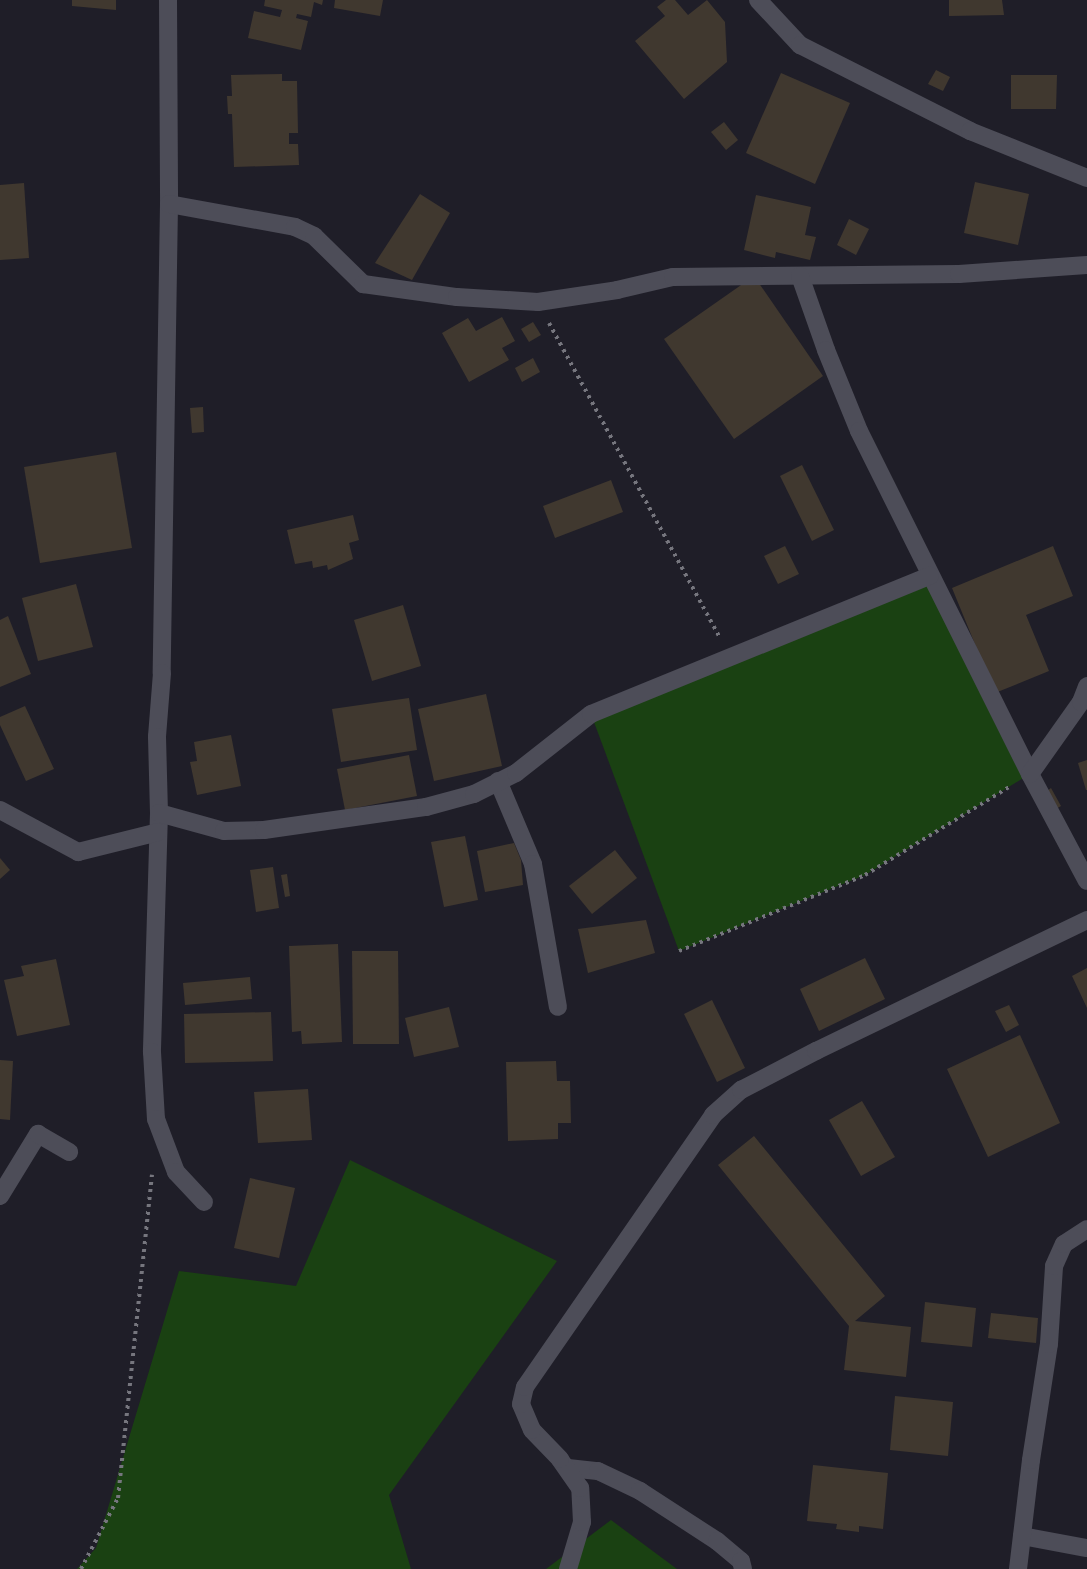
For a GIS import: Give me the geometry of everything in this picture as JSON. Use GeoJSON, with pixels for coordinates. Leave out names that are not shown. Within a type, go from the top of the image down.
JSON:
{"type":"FeatureCollection","features":[{"type":"Feature","properties":{"kind":"street"},"geometry":{"type":"LineString","coordinates":[[168,0],[169,204],[162,672],[158,737],[159,813],[152,1052],[156,1119],[176,1172],[204,1202]]}},
{"type":"Feature","properties":{"kind":"street"},"geometry":{"type":"LineString","coordinates":[[758,0],[800,45],[970,131],[1087,178]]}},
{"type":"Feature","properties":{"kind":"street"},"geometry":{"type":"LineString","coordinates":[[169,204],[295,227],[314,236],[363,284],[458,297],[538,302],[617,290],[673,277],[959,274],[1087,265]]}},
{"type":"Feature","properties":{"kind":"street"},"geometry":{"type":"LineString","coordinates":[[800,276],[846,400],[930,576],[1087,881]]}},
{"type":"Feature","properties":{"kind":"street"},"geometry":{"type":"LineString","coordinates":[[159,813],[224,831],[264,830],[426,807],[474,794],[516,773],[591,714],[930,576]]}},
{"type":"Feature","properties":{"kind":"street"},"geometry":{"type":"LineString","coordinates":[[1030,774],[1081,702],[1087,686]]}},
{"type":"Feature","properties":{"kind":"street"},"geometry":{"type":"LineString","coordinates":[[498,781],[533,864],[558,1007]]}},
{"type":"Feature","properties":{"kind":"street"},"geometry":{"type":"LineString","coordinates":[[0,810],[78,852],[158,832]]}},
{"type":"Feature","properties":{"kind":"street"},"geometry":{"type":"LineString","coordinates":[[568,1569],[582,1516],[580,1488],[568,1468],[532,1430],[521,1404],[525,1387],[713,1115],[741,1090],[816,1051],[1087,920]]}},
{"type":"Feature","properties":{"kind":"street"},"geometry":{"type":"LineString","coordinates":[[0,1196],[39,1134],[69,1152]]}},
{"type":"Feature","properties":{"kind":"street"},"geometry":{"type":"LineString","coordinates":[[1018,1569],[1049,1344],[1054,1266],[1064,1244],[1087,1229]]}},
{"type":"Feature","properties":{"kind":"street"},"geometry":{"type":"LineString","coordinates":[[568,1468],[598,1471],[640,1491],[717,1540],[741,1561],[743,1569]]}},
{"type":"Feature","properties":{"kind":"street"},"geometry":{"type":"LineString","coordinates":[[1022,1536],[1087,1548]]}},
{"type":"Feature","properties":{"kind":"path"},"geometry":{"type":"LineString","coordinates":[[538,302],[730,657]]}},
{"type":"Feature","properties":{"kind":"path"},"geometry":{"type":"LineString","coordinates":[[679,951],[865,875],[1030,774]]}},
{"type":"Feature","properties":{"kind":"path"},"geometry":{"type":"LineString","coordinates":[[81,1569],[118,1498],[152,1170]]}},
{"type":"Feature","properties":{"kind":"green space"},"geometry":{"type":"Polygon","coordinates":[[[930,576],[1030,774],[865,875],[679,951],[591,714],[930,576]]]}},
{"type":"Feature","properties":{"kind":"green space"},"geometry":{"type":"Polygon","coordinates":[[[350,1160],[557,1261],[389,1495],[411,1569],[77,1569],[96,1548],[179,1271],[296,1286],[350,1160]]]}},
{"type":"Feature","properties":{"kind":"green space"},"geometry":{"type":"Polygon","coordinates":[[[611,1520],[677,1569],[546,1569],[611,1520]]]}},
{"type":"Feature","properties":{"kind":"building"},"geometry":{"type":"Polygon","coordinates":[[[72,0],[116,0],[116,10],[72,6],[72,0]]]}},
{"type":"Feature","properties":{"kind":"building"},"geometry":{"type":"Polygon","coordinates":[[[265,0],[323,0],[322,5],[314,2],[311,17],[297,14],[296,18],[308,21],[301,50],[248,38],[254,11],[280,17],[282,10],[264,6],[265,0]]]}},
{"type":"Feature","properties":{"kind":"building"},"geometry":{"type":"Polygon","coordinates":[[[335,0],[383,0],[380,16],[334,8],[335,0]]]}},
{"type":"Feature","properties":{"kind":"building"},"geometry":{"type":"Polygon","coordinates":[[[666,0],[675,0],[688,15],[707,0],[725,22],[727,62],[684,99],[635,41],[665,16],[657,7],[666,0]]]}},
{"type":"Feature","properties":{"kind":"building"},"geometry":{"type":"Polygon","coordinates":[[[949,0],[1002,0],[1004,15],[949,16],[949,0]]]}},
{"type":"Feature","properties":{"kind":"building"},"geometry":{"type":"Polygon","coordinates":[[[936,70],[950,77],[943,91],[928,84],[936,70]]]}},
{"type":"Feature","properties":{"kind":"building"},"geometry":{"type":"Polygon","coordinates":[[[781,73],[850,103],[815,184],[746,153],[781,73]]]}},
{"type":"Feature","properties":{"kind":"building"},"geometry":{"type":"Polygon","coordinates":[[[282,74],[282,81],[297,81],[298,133],[289,133],[289,144],[298,144],[299,165],[234,167],[232,114],[228,114],[227,96],[232,96],[231,75],[282,74]]]}},
{"type":"Feature","properties":{"kind":"building"},"geometry":{"type":"Polygon","coordinates":[[[1011,75],[1057,75],[1056,109],[1011,109],[1011,75]]]}},
{"type":"Feature","properties":{"kind":"building"},"geometry":{"type":"Polygon","coordinates":[[[724,122],[738,140],[726,150],[711,132],[724,122]]]}},
{"type":"Feature","properties":{"kind":"building"},"geometry":{"type":"Polygon","coordinates":[[[975,182],[1029,194],[1018,245],[964,233],[975,182]]]}},
{"type":"Feature","properties":{"kind":"building"},"geometry":{"type":"Polygon","coordinates":[[[24,183],[29,258],[0,260],[0,185],[24,183]]]}},
{"type":"Feature","properties":{"kind":"building"},"geometry":{"type":"Polygon","coordinates":[[[420,194],[450,213],[412,280],[375,263],[420,194]]]}},
{"type":"Feature","properties":{"kind":"building"},"geometry":{"type":"Polygon","coordinates":[[[756,195],[811,207],[805,235],[816,237],[810,260],[776,252],[775,258],[744,250],[756,195]]]}},
{"type":"Feature","properties":{"kind":"building"},"geometry":{"type":"Polygon","coordinates":[[[849,219],[869,229],[856,255],[837,245],[849,219]]]}},
{"type":"Feature","properties":{"kind":"building"},"geometry":{"type":"Polygon","coordinates":[[[754,276],[823,376],[734,439],[664,339],[754,276]]]}},
{"type":"Feature","properties":{"kind":"building"},"geometry":{"type":"Polygon","coordinates":[[[502,317],[515,341],[502,348],[509,360],[469,382],[442,333],[468,318],[476,331],[502,317]]]}},
{"type":"Feature","properties":{"kind":"building"},"geometry":{"type":"Polygon","coordinates":[[[533,322],[541,335],[529,342],[521,329],[533,322]]]}},
{"type":"Feature","properties":{"kind":"building"},"geometry":{"type":"Polygon","coordinates":[[[533,358],[540,372],[522,382],[515,368],[533,358]]]}},
{"type":"Feature","properties":{"kind":"building"},"geometry":{"type":"Polygon","coordinates":[[[203,407],[204,432],[192,433],[190,408],[203,407]]]}},
{"type":"Feature","properties":{"kind":"building"},"geometry":{"type":"Polygon","coordinates":[[[116,452],[132,548],[40,563],[24,467],[116,452]]]}},
{"type":"Feature","properties":{"kind":"building"},"geometry":{"type":"Polygon","coordinates":[[[802,465],[834,530],[812,541],[780,476],[802,465]]]}},
{"type":"Feature","properties":{"kind":"building"},"geometry":{"type":"Polygon","coordinates":[[[611,480],[623,512],[555,538],[543,506],[611,480]]]}},
{"type":"Feature","properties":{"kind":"building"},"geometry":{"type":"Polygon","coordinates":[[[353,515],[359,540],[349,543],[353,559],[328,570],[327,565],[313,568],[312,561],[295,564],[287,530],[353,515]]]}},
{"type":"Feature","properties":{"kind":"building"},"geometry":{"type":"Polygon","coordinates":[[[785,546],[799,574],[778,584],[764,556],[785,546]]]}},
{"type":"Feature","properties":{"kind":"building"},"geometry":{"type":"Polygon","coordinates":[[[1053,546],[1073,596],[1026,615],[1049,671],[995,693],[952,588],[1053,546]]]}},
{"type":"Feature","properties":{"kind":"building"},"geometry":{"type":"Polygon","coordinates":[[[76,584],[93,647],[38,661],[22,598],[76,584]]]}},
{"type":"Feature","properties":{"kind":"building"},"geometry":{"type":"Polygon","coordinates":[[[403,605],[421,666],[372,681],[354,620],[403,605]]]}},
{"type":"Feature","properties":{"kind":"building"},"geometry":{"type":"Polygon","coordinates":[[[8,616],[31,674],[0,687],[0,620],[8,616]]]}},
{"type":"Feature","properties":{"kind":"building"},"geometry":{"type":"Polygon","coordinates":[[[486,694],[502,766],[434,781],[418,709],[486,694]]]}},
{"type":"Feature","properties":{"kind":"building"},"geometry":{"type":"Polygon","coordinates":[[[409,698],[417,750],[341,762],[332,709],[409,698]]]}},
{"type":"Feature","properties":{"kind":"building"},"geometry":{"type":"Polygon","coordinates":[[[25,706],[54,769],[26,781],[0,725],[0,717],[25,706]]]}},
{"type":"Feature","properties":{"kind":"building"},"geometry":{"type":"Polygon","coordinates":[[[231,735],[241,786],[197,795],[190,762],[197,761],[194,742],[231,735]]]}},
{"type":"Feature","properties":{"kind":"building"},"geometry":{"type":"Polygon","coordinates":[[[409,755],[417,796],[345,810],[337,769],[409,755]]]}},
{"type":"Feature","properties":{"kind":"building"},"geometry":{"type":"Polygon","coordinates":[[[1087,760],[1087,790],[1086,790],[1078,763],[1087,760]]]}},
{"type":"Feature","properties":{"kind":"building"},"geometry":{"type":"Polygon","coordinates":[[[1051,788],[1061,806],[1056,809],[1047,791],[1051,788]]]}},
{"type":"Feature","properties":{"kind":"building"},"geometry":{"type":"Polygon","coordinates":[[[465,836],[478,900],[444,907],[431,842],[465,836]]]}},
{"type":"Feature","properties":{"kind":"building"},"geometry":{"type":"Polygon","coordinates":[[[514,843],[521,860],[523,885],[485,892],[477,851],[514,843]]]}},
{"type":"Feature","properties":{"kind":"building"},"geometry":{"type":"Polygon","coordinates":[[[615,850],[637,878],[592,914],[569,886],[615,850]]]}},
{"type":"Feature","properties":{"kind":"building"},"geometry":{"type":"Polygon","coordinates":[[[0,858],[10,870],[0,879],[0,858]]]}},
{"type":"Feature","properties":{"kind":"building"},"geometry":{"type":"Polygon","coordinates":[[[273,867],[279,908],[256,912],[250,870],[273,867]]]}},
{"type":"Feature","properties":{"kind":"building"},"geometry":{"type":"Polygon","coordinates":[[[287,874],[290,896],[285,897],[281,875],[287,874]]]}},
{"type":"Feature","properties":{"kind":"building"},"geometry":{"type":"Polygon","coordinates":[[[646,920],[655,953],[588,973],[578,929],[646,920]]]}},
{"type":"Feature","properties":{"kind":"building"},"geometry":{"type":"Polygon","coordinates":[[[338,944],[342,1042],[302,1044],[301,1031],[292,1032],[289,946],[338,944]]]}},
{"type":"Feature","properties":{"kind":"building"},"geometry":{"type":"Polygon","coordinates":[[[352,951],[398,951],[399,1044],[353,1044],[352,951]]]}},
{"type":"Feature","properties":{"kind":"building"},"geometry":{"type":"Polygon","coordinates":[[[865,958],[885,999],[819,1031],[800,989],[865,958]]]}},
{"type":"Feature","properties":{"kind":"building"},"geometry":{"type":"Polygon","coordinates":[[[56,959],[70,1025],[17,1036],[4,980],[24,976],[21,966],[56,959]]]}},
{"type":"Feature","properties":{"kind":"building"},"geometry":{"type":"Polygon","coordinates":[[[1087,968],[1087,1008],[1072,976],[1087,968]]]}},
{"type":"Feature","properties":{"kind":"building"},"geometry":{"type":"Polygon","coordinates":[[[250,977],[252,999],[185,1005],[183,983],[250,977]]]}},
{"type":"Feature","properties":{"kind":"building"},"geometry":{"type":"Polygon","coordinates":[[[712,1000],[745,1068],[717,1082],[684,1014],[712,1000]]]}},
{"type":"Feature","properties":{"kind":"building"},"geometry":{"type":"Polygon","coordinates":[[[1009,1005],[1019,1025],[1006,1032],[995,1011],[1009,1005]]]}},
{"type":"Feature","properties":{"kind":"building"},"geometry":{"type":"Polygon","coordinates":[[[449,1007],[459,1047],[414,1057],[405,1018],[449,1007]]]}},
{"type":"Feature","properties":{"kind":"building"},"geometry":{"type":"Polygon","coordinates":[[[271,1012],[273,1061],[185,1063],[184,1014],[271,1012]]]}},
{"type":"Feature","properties":{"kind":"building"},"geometry":{"type":"Polygon","coordinates":[[[1020,1035],[1060,1123],[988,1157],[947,1069],[1020,1035]]]}},
{"type":"Feature","properties":{"kind":"building"},"geometry":{"type":"Polygon","coordinates":[[[0,1060],[13,1061],[10,1120],[0,1119],[0,1060]]]}},
{"type":"Feature","properties":{"kind":"building"},"geometry":{"type":"Polygon","coordinates":[[[556,1061],[557,1081],[570,1081],[571,1123],[558,1123],[558,1139],[508,1141],[506,1062],[556,1061]]]}},
{"type":"Feature","properties":{"kind":"building"},"geometry":{"type":"Polygon","coordinates":[[[308,1089],[312,1140],[258,1143],[254,1092],[308,1089]]]}},
{"type":"Feature","properties":{"kind":"building"},"geometry":{"type":"Polygon","coordinates":[[[862,1101],[895,1157],[861,1176],[829,1120],[862,1101]]]}},
{"type":"Feature","properties":{"kind":"building"},"geometry":{"type":"Polygon","coordinates":[[[754,1136],[885,1296],[855,1321],[911,1327],[906,1377],[844,1370],[849,1326],[718,1165],[754,1136]]]}},
{"type":"Feature","properties":{"kind":"building"},"geometry":{"type":"Polygon","coordinates":[[[250,1178],[295,1188],[279,1258],[234,1248],[250,1178]]]}},
{"type":"Feature","properties":{"kind":"building"},"geometry":{"type":"Polygon","coordinates":[[[925,1302],[976,1308],[972,1347],[921,1342],[925,1302]]]}},
{"type":"Feature","properties":{"kind":"building"},"geometry":{"type":"Polygon","coordinates":[[[991,1313],[1038,1318],[1036,1343],[988,1338],[991,1313]]]}},
{"type":"Feature","properties":{"kind":"building"},"geometry":{"type":"Polygon","coordinates":[[[895,1396],[953,1402],[948,1456],[890,1450],[895,1396]]]}},
{"type":"Feature","properties":{"kind":"building"},"geometry":{"type":"Polygon","coordinates":[[[813,1465],[888,1473],[883,1529],[859,1526],[859,1532],[836,1529],[837,1524],[807,1521],[813,1465]]]}}]}
